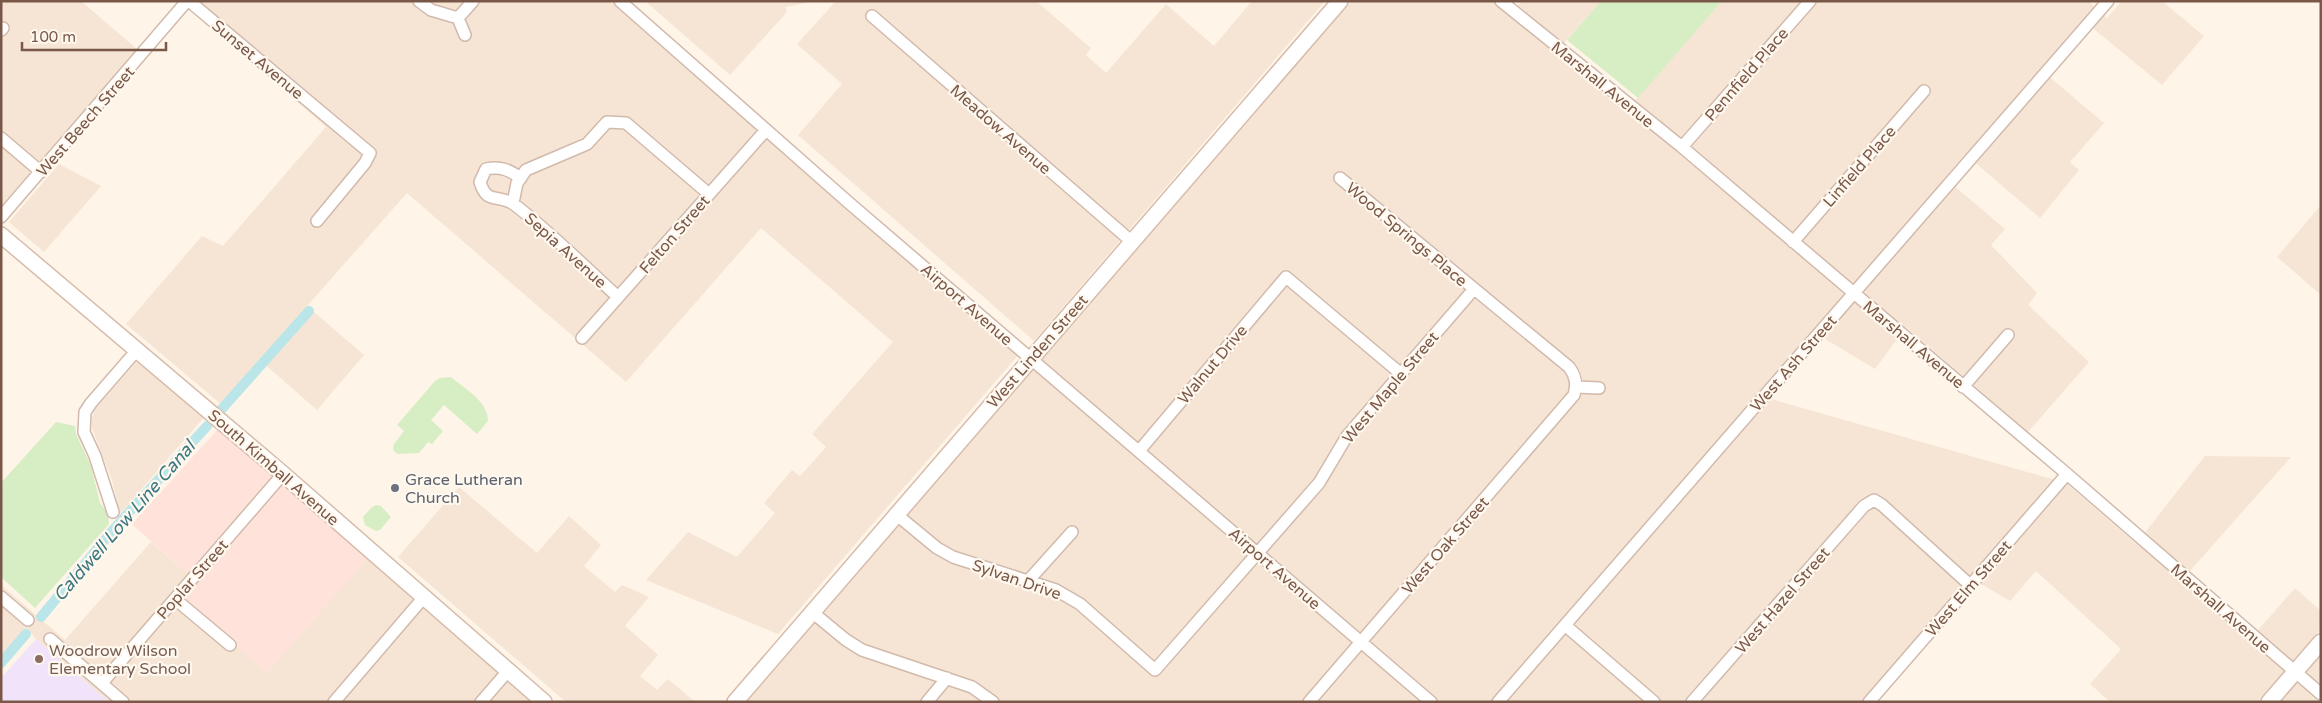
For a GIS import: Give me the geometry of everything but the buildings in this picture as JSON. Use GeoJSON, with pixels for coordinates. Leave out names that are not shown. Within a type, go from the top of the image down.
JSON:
{"type":"FeatureCollection","features":[{"type":"Feature","properties":{"kind":"street","name":"Sunset Avenue"},"geometry":{"type":"LineString","coordinates":[[188,1],[370,153],[365,163],[317,221]]}},
{"type":"Feature","properties":{"kind":"street","name":"West Beech Street"},"geometry":{"type":"LineString","coordinates":[[1,217],[188,1]]}},
{"type":"Feature","properties":{"kind":"street"},"geometry":{"type":"LineString","coordinates":[[419,1],[431,10],[458,18]]}},
{"type":"Feature","properties":{"kind":"street"},"geometry":{"type":"LineString","coordinates":[[458,18],[473,1]]}},
{"type":"Feature","properties":{"kind":"street","name":"West Linden Street"},"geometry":{"type":"LineString","coordinates":[[735,702],[1340,1]]}},
{"type":"Feature","properties":{"kind":"street","name":"Marshall Avenue"},"geometry":{"type":"LineString","coordinates":[[1501,1],[1682,147],[2067,474],[2321,694]]}},
{"type":"Feature","properties":{"kind":"street","name":"Pennfield Place"},"geometry":{"type":"LineString","coordinates":[[1682,147],[1810,1]]}},
{"type":"Feature","properties":{"kind":"street","name":"West Ash Street"},"geometry":{"type":"LineString","coordinates":[[1498,702],[2108,1]]}},
{"type":"Feature","properties":{"kind":"street","name":"Airport Avenue"},"geometry":{"type":"LineString","coordinates":[[627,3],[766,130],[1431,702]]}},
{"type":"Feature","properties":{"kind":"street","name":"Meadow Avenue"},"geometry":{"type":"LineString","coordinates":[[872,16],[1131,241]]}},
{"type":"Feature","properties":{"kind":"street"},"geometry":{"type":"LineString","coordinates":[[458,18],[465,35]]}},
{"type":"Feature","properties":{"kind":"street","name":"Linfield Place"},"geometry":{"type":"LineString","coordinates":[[1794,242],[1924,91]]}},
{"type":"Feature","properties":{"kind":"street"},"geometry":{"type":"LineString","coordinates":[[521,178],[507,169],[495,168],[486,169],[482,174],[480,182],[483,191],[489,197],[513,203],[517,183],[521,178],[526,170],[587,144],[607,122],[626,123],[708,194]]}},
{"type":"Feature","properties":{"kind":"street","name":"Felton Street"},"geometry":{"type":"LineString","coordinates":[[582,338],[766,130]]}},
{"type":"Feature","properties":{"kind":"street"},"geometry":{"type":"LineString","coordinates":[[1,138],[40,172]]}},
{"type":"Feature","properties":{"kind":"street","name":"Wood Springs Place"},"geometry":{"type":"LineString","coordinates":[[1340,178],[1569,367],[1575,378],[1576,387]]}},
{"type":"Feature","properties":{"kind":"street","name":"Sepia Avenue"},"geometry":{"type":"LineString","coordinates":[[513,203],[618,297]]}},
{"type":"Feature","properties":{"kind":"street","name":"South Kimball Avenue"},"geometry":{"type":"LineString","coordinates":[[1,235],[283,474],[544,702]]}},
{"type":"Feature","properties":{"kind":"street","name":"Walnut Drive"},"geometry":{"type":"LineString","coordinates":[[1139,451],[1286,276],[1400,374]]}},
{"type":"Feature","properties":{"kind":"street","name":"West Maple Street"},"geometry":{"type":"LineString","coordinates":[[1155,670],[1319,483],[1347,436],[1474,289]]}},
{"type":"Feature","properties":{"kind":"street"},"geometry":{"type":"LineString","coordinates":[[1963,386],[2008,336]]}},
{"type":"Feature","properties":{"kind":"street"},"geometry":{"type":"LineString","coordinates":[[114,512],[84,432],[85,412],[137,350]]}},
{"type":"Feature","properties":{"kind":"street"},"geometry":{"type":"LineString","coordinates":[[1576,387],[1599,388]]}},
{"type":"Feature","properties":{"kind":"street","name":"West Oak Street"},"geometry":{"type":"LineString","coordinates":[[1309,702],[1574,395],[1576,387]]}},
{"type":"Feature","properties":{"kind":"street","name":"Poplar Street"},"geometry":{"type":"LineString","coordinates":[[102,683],[283,474]]}},
{"type":"Feature","properties":{"kind":"street","name":"West Elm Street"},"geometry":{"type":"LineString","coordinates":[[1869,702],[2067,474]]}},
{"type":"Feature","properties":{"kind":"street","name":"West Hazel Street"},"geometry":{"type":"LineString","coordinates":[[1692,702],[1864,506],[1874,500],[1882,505],[1970,585]]}},
{"type":"Feature","properties":{"kind":"street","name":"Sylvan Drive"},"geometry":{"type":"LineString","coordinates":[[897,515],[937,548],[953,557],[1056,590],[1080,604],[1155,670]]}},
{"type":"Feature","properties":{"kind":"street"},"geometry":{"type":"LineString","coordinates":[[1028,581],[1072,532]]}},
{"type":"Feature","properties":{"kind":"street"},"geometry":{"type":"LineString","coordinates":[[1,597],[28,620]]}},
{"type":"Feature","properties":{"kind":"street"},"geometry":{"type":"LineString","coordinates":[[334,702],[424,597]]}},
{"type":"Feature","properties":{"kind":"street"},"geometry":{"type":"LineString","coordinates":[[175,598],[230,645]]}},
{"type":"Feature","properties":{"kind":"street"},"geometry":{"type":"LineString","coordinates":[[812,612],[846,640],[862,650],[972,687],[994,702]]}},
{"type":"Feature","properties":{"kind":"street"},"geometry":{"type":"LineString","coordinates":[[1566,626],[1654,702]]}},
{"type":"Feature","properties":{"kind":"street"},"geometry":{"type":"LineString","coordinates":[[50,639],[122,702]]}},
{"type":"Feature","properties":{"kind":"street"},"geometry":{"type":"LineString","coordinates":[[2269,702],[2321,642]]}},
{"type":"Feature","properties":{"kind":"street"},"geometry":{"type":"LineString","coordinates":[[481,702],[508,671]]}},
{"type":"Feature","properties":{"kind":"street"},"geometry":{"type":"LineString","coordinates":[[927,702],[947,678]]}},
{"type":"Feature","properties":{"kind":"shaded area"},"geometry":{"type":"Polygon","coordinates":[[[1,1],[81,1],[138,50],[1,206],[1,1]]]}},
{"type":"Feature","properties":{"kind":"shaded area"},"geometry":{"type":"Polygon","coordinates":[[[199,1],[610,1],[1019,354],[778,634],[646,580],[688,532],[737,557],[775,513],[764,503],[792,470],[800,476],[826,447],[812,434],[893,342],[761,228],[626,382],[407,193],[307,306],[364,355],[317,410],[261,361],[222,405],[126,324],[202,236],[223,246],[326,127],[192,9],[199,1]]]}},
{"type":"Feature","properties":{"kind":"shaded area"},"geometry":{"type":"Polygon","coordinates":[[[645,1],[816,1],[786,7],[787,12],[730,75],[645,1]]]}},
{"type":"Feature","properties":{"kind":"shaded area"},"geometry":{"type":"Polygon","coordinates":[[[836,1],[1036,1],[1091,48],[1086,55],[1106,73],[1166,4],[1214,46],[1252,1],[1325,1],[1034,341],[798,135],[842,84],[797,44],[836,1]]]}},
{"type":"Feature","properties":{"kind":"shaded area"},"geometry":{"type":"Polygon","coordinates":[[[1351,1],[1495,1],[1510,14],[1522,1],[1601,1],[1556,52],[1625,112],[1722,1],[2088,1],[2107,18],[2122,1],[2162,1],[2204,36],[2162,85],[2083,20],[2040,69],[2104,123],[2070,162],[2079,170],[2040,218],[1965,154],[1945,178],[2005,229],[1991,245],[2037,293],[2028,305],[2089,362],[2028,432],[1906,327],[1875,369],[1812,331],[1757,395],[2066,483],[2136,544],[2205,456],[2291,457],[2182,580],[2250,639],[2295,588],[2321,611],[2321,629],[2257,702],[2110,702],[2090,684],[2121,649],[2036,571],[2010,601],[1969,577],[1860,702],[745,702],[1351,1]]]}},
{"type":"Feature","properties":{"kind":"shaded area"},"geometry":{"type":"Polygon","coordinates":[[[59,164],[101,186],[44,252],[9,222],[59,164]]]}},
{"type":"Feature","properties":{"kind":"shaded area"},"geometry":{"type":"Polygon","coordinates":[[[2321,205],[2321,295],[2277,257],[2321,205]]]}},
{"type":"Feature","properties":{"kind":"shaded area"},"geometry":{"type":"Polygon","coordinates":[[[140,358],[206,415],[120,514],[112,480],[92,428],[92,418],[96,408],[140,358]]]}},
{"type":"Feature","properties":{"kind":"shaded area"},"geometry":{"type":"Polygon","coordinates":[[[218,429],[369,557],[267,673],[183,600],[197,583],[132,524],[218,429]]]}},
{"type":"Feature","properties":{"kind":"shaded area"},"geometry":{"type":"Polygon","coordinates":[[[459,487],[537,553],[569,516],[601,545],[584,566],[615,592],[622,585],[649,597],[625,626],[658,655],[640,676],[657,690],[668,679],[695,702],[566,702],[398,557],[459,487]]]}},
{"type":"Feature","properties":{"kind":"shaded area"},"geometry":{"type":"Polygon","coordinates":[[[151,542],[198,583],[184,600],[369,557],[415,596],[425,609],[532,702],[109,702],[36,639],[27,628],[1,656],[1,585],[65,640],[151,542]]]}},
{"type":"Feature","properties":{"kind":"shaded area","name":"Woodrow Wilson Elementary School"},"geometry":{"type":"Polygon","coordinates":[[[36,639],[109,702],[1,702],[1,678],[36,639]]]}},
{"type":"Feature","properties":{"kind":"shaded area"},"geometry":{"type":"Polygon","coordinates":[[[2321,655],[2321,702],[2280,702],[2321,655]]]}},
{"type":"Feature","properties":{"kind":"green space"},"geometry":{"type":"Polygon","coordinates":[[[1601,1],[1722,1],[1638,98],[1567,40],[1601,1]]]}},
{"type":"Feature","properties":{"kind":"green space"},"geometry":{"type":"Polygon","coordinates":[[[451,377],[480,401],[487,414],[488,421],[477,434],[444,405],[431,420],[443,431],[432,444],[428,442],[419,453],[397,454],[393,450],[394,444],[404,431],[397,425],[435,381],[440,378],[451,377]]]}},
{"type":"Feature","properties":{"kind":"green space"},"geometry":{"type":"Polygon","coordinates":[[[56,422],[75,426],[76,434],[91,466],[100,503],[108,513],[109,524],[35,608],[1,577],[1,483],[56,422]]]}},
{"type":"Feature","properties":{"kind":"green space"},"geometry":{"type":"Polygon","coordinates":[[[376,505],[381,506],[391,517],[380,530],[376,531],[365,525],[363,517],[376,505]]]}},
{"type":"Feature","properties":{"kind":"waterway","name":"Caldwell Low Line Canal"},"geometry":{"type":"LineString","coordinates":[[220,411],[309,311]]}},
{"type":"Feature","properties":{"kind":"waterway","name":"Caldwell Low Line Canal"},"geometry":{"type":"LineString","coordinates":[[41,617],[112,531],[207,426]]}},
{"type":"Feature","properties":{"kind":"waterway","name":"Caldwell Low Line Canal"},"geometry":{"type":"LineString","coordinates":[[1,663],[26,634]]}},
{"type":"Feature","properties":{"kind":"place","name":"Grace Lutheran Church"},"geometry":{"type":"Point","coordinates":[395,488]}},
{"type":"Feature","properties":{"kind":"place","name":"Woodrow Wilson Elementary School"},"geometry":{"type":"Point","coordinates":[39,659]}}]}
